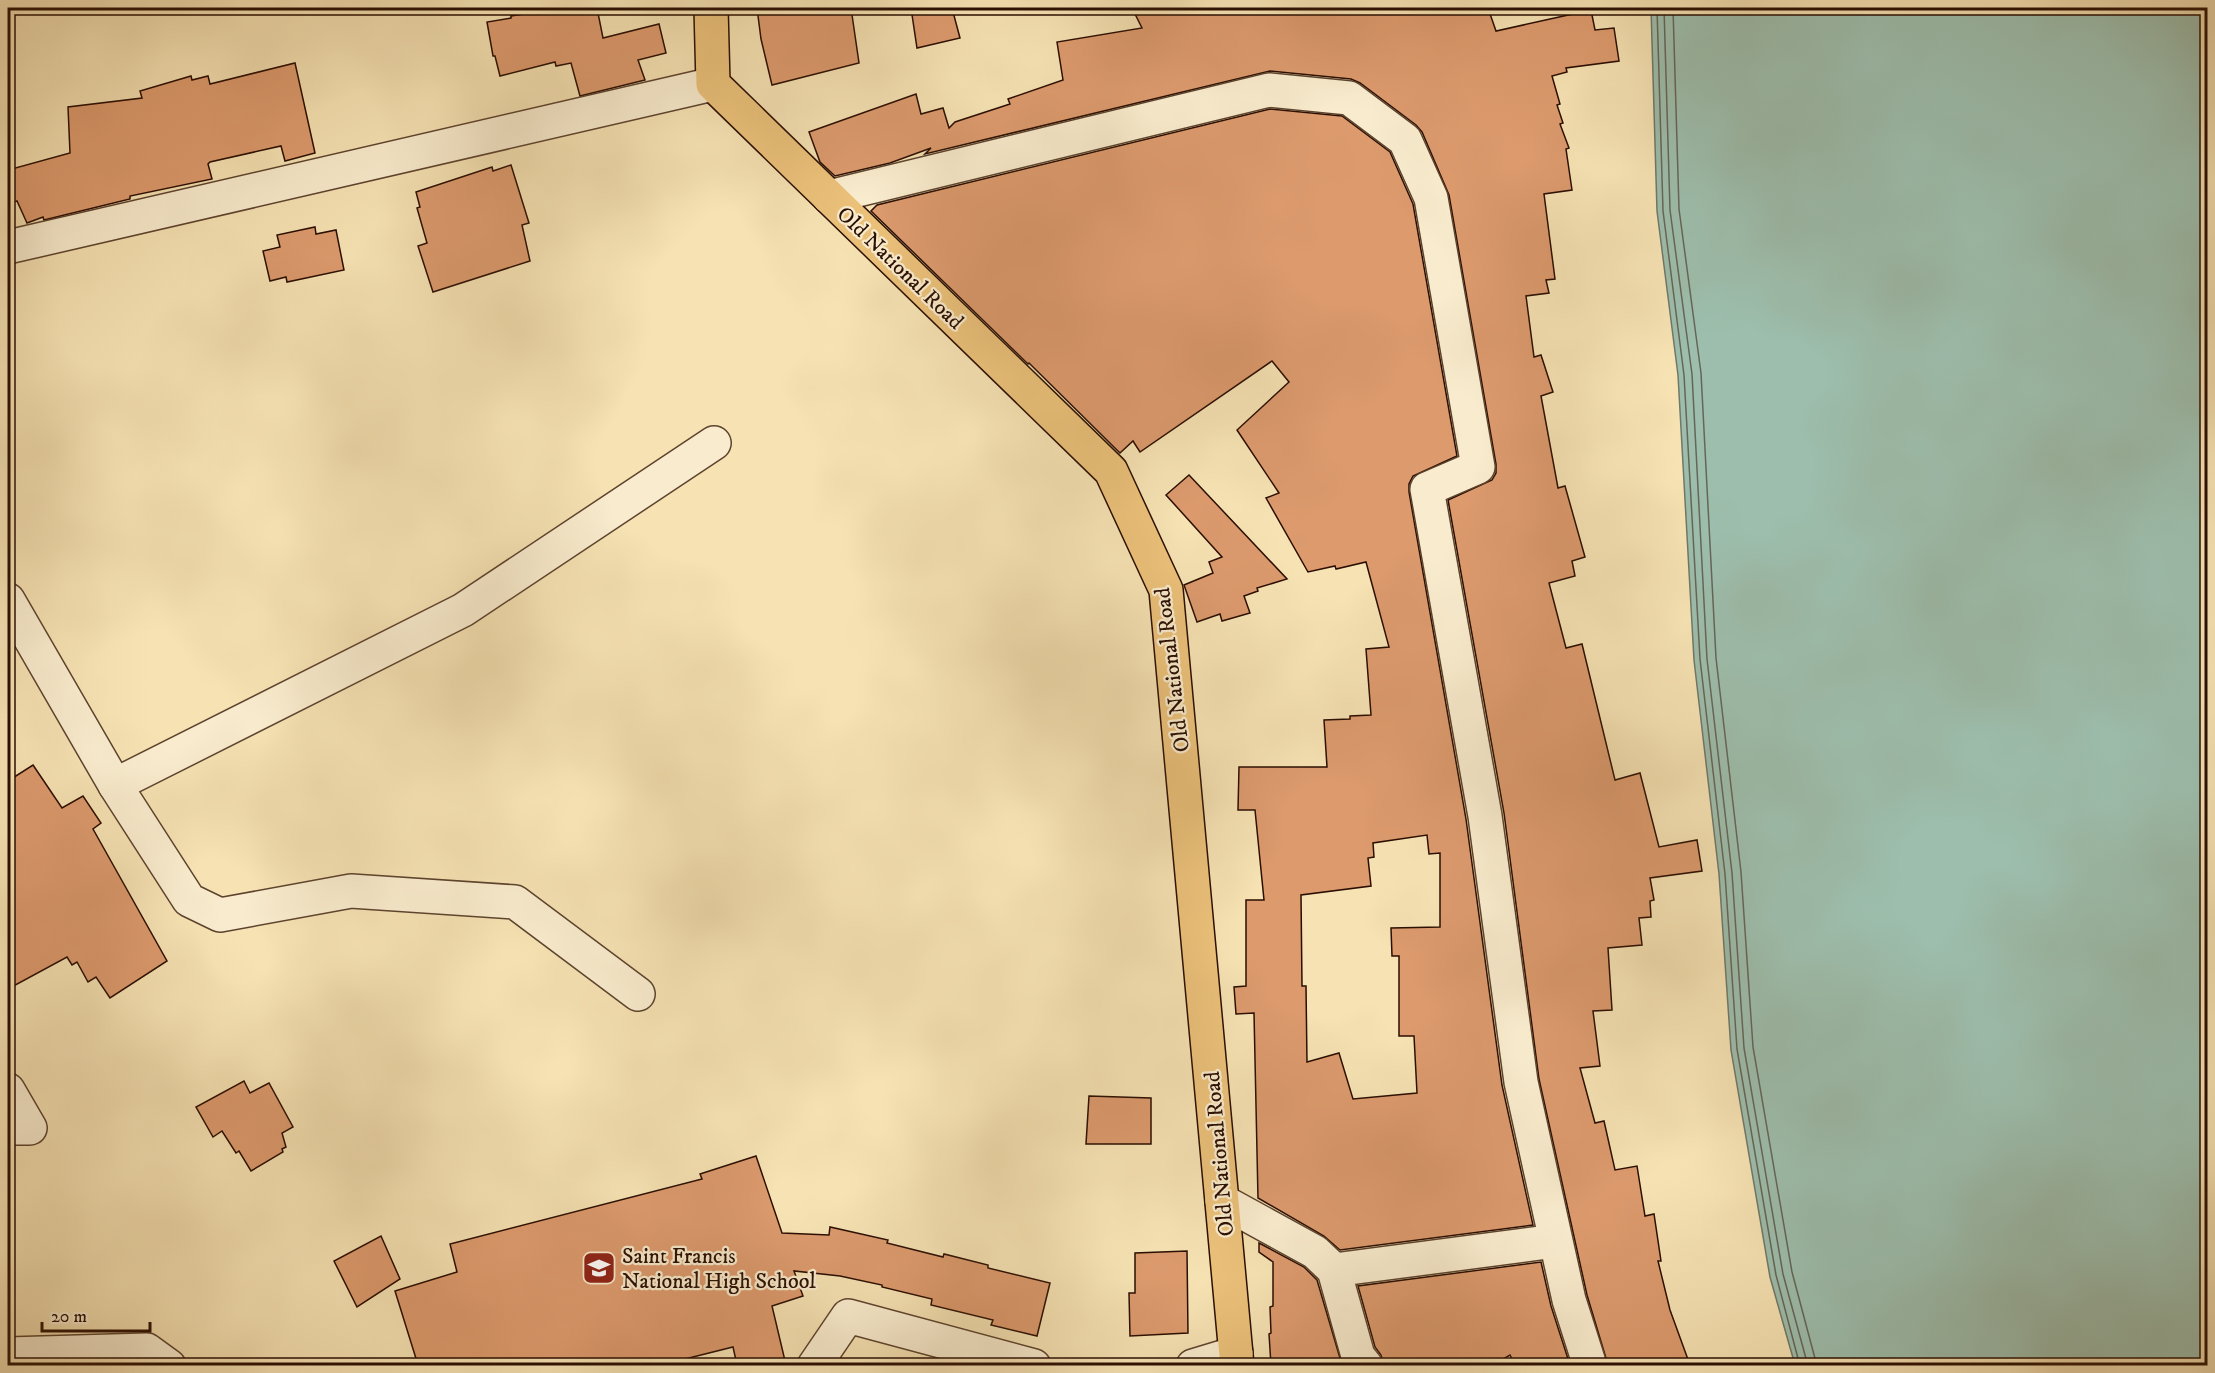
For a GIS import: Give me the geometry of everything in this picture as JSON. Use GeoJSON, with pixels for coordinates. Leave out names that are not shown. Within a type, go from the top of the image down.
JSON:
{"type":"FeatureCollection","features":[{"type":"Feature","properties":{"kind":"main road"},"geometry":{"type":"LineString","coordinates":[[711,8],[713,84]]}},
{"type":"Feature","properties":{"kind":"main road","name":"Old National Road"},"geometry":{"type":"LineString","coordinates":[[713,84],[1111,471],[1166,590],[1237,1359]]}},
{"type":"Feature","properties":{"kind":"street"},"geometry":{"type":"LineString","coordinates":[[8,248],[713,84]]}},
{"type":"Feature","properties":{"kind":"street"},"geometry":{"type":"LineString","coordinates":[[829,197],[1269,90],[1349,98],[1405,140],[1431,198],[1478,467],[1427,489],[1485,816],[1521,1082],[1569,1299],[1590,1365]]}},
{"type":"Feature","properties":{"kind":"street"},"geometry":{"type":"LineString","coordinates":[[115,785],[463,610],[714,443]]}},
{"type":"Feature","properties":{"kind":"street"},"geometry":{"type":"LineString","coordinates":[[8,600],[115,785],[189,900],[220,915],[351,891],[516,902],[638,994]]}},
{"type":"Feature","properties":{"kind":"street"},"geometry":{"type":"LineString","coordinates":[[8,1090],[30,1128],[8,1128]]}},
{"type":"Feature","properties":{"kind":"street"},"geometry":{"type":"LineString","coordinates":[[1222,1201],[1315,1252],[1334,1270],[1358,1356],[1366,1365]]}},
{"type":"Feature","properties":{"kind":"street"},"geometry":{"type":"LineString","coordinates":[[1334,1270],[1555,1241]]}},
{"type":"Feature","properties":{"kind":"street"},"geometry":{"type":"LineString","coordinates":[[814,1365],[848,1316],[1034,1365]]}},
{"type":"Feature","properties":{"kind":"street"},"geometry":{"type":"LineString","coordinates":[[8,1354],[147,1350],[170,1365]]}},
{"type":"Feature","properties":{"kind":"street"},"geometry":{"type":"LineString","coordinates":[[1193,1365],[1237,1359]]}},
{"type":"Feature","properties":{"kind":"water"},"geometry":{"type":"Polygon","coordinates":[[[1651,8],[2207,8],[2207,1365],[1795,1365],[1770,1277],[1731,1050],[1719,874],[1694,660],[1678,375],[1657,211],[1651,8]]]}},
{"type":"Feature","properties":{"kind":"building"},"geometry":{"type":"Polygon","coordinates":[[[562,8],[597,8],[603,38],[659,24],[666,53],[638,60],[645,80],[580,96],[571,63],[556,66],[555,62],[500,76],[495,56],[493,56],[487,22],[562,8]]]}},
{"type":"Feature","properties":{"kind":"building"},"geometry":{"type":"Polygon","coordinates":[[[757,8],[851,8],[859,63],[772,85],[761,39],[757,8]]]}},
{"type":"Feature","properties":{"kind":"building"},"geometry":{"type":"Polygon","coordinates":[[[911,8],[952,8],[960,38],[917,48],[911,8]]]}},
{"type":"Feature","properties":{"kind":"building"},"geometry":{"type":"Polygon","coordinates":[[[1132,8],[1488,8],[1496,31],[1591,10],[1595,30],[1614,28],[1619,61],[1566,68],[1567,72],[1552,76],[1560,104],[1557,105],[1563,123],[1560,124],[1569,148],[1566,149],[1572,190],[1544,194],[1555,279],[1546,280],[1549,293],[1526,296],[1534,357],[1541,355],[1553,392],[1541,396],[1558,488],[1565,486],[1585,557],[1572,561],[1575,576],[1549,583],[1566,648],[1582,644],[1615,780],[1640,773],[1659,847],[1697,840],[1702,871],[1650,878],[1654,900],[1650,901],[1651,917],[1639,918],[1642,945],[1608,948],[1612,1010],[1593,1011],[1600,1066],[1580,1068],[1595,1123],[1604,1121],[1615,1170],[1637,1166],[1645,1216],[1654,1214],[1661,1261],[1658,1261],[1670,1310],[1690,1365],[1608,1365],[1587,1295],[1539,1079],[1504,813],[1448,500],[1492,480],[1496,473],[1496,464],[1449,195],[1422,132],[1360,83],[1351,79],[1270,71],[925,154],[931,148],[890,163],[835,176],[820,162],[809,132],[916,94],[921,114],[943,108],[949,128],[955,122],[1010,104],[1008,99],[1063,80],[1057,42],[1142,28],[1132,8]]]}},
{"type":"Feature","properties":{"kind":"building"},"geometry":{"type":"Polygon","coordinates":[[[295,63],[315,153],[285,161],[281,146],[210,162],[208,164],[212,179],[130,196],[130,199],[44,220],[43,217],[27,223],[17,201],[8,204],[8,170],[70,153],[68,107],[142,98],[140,91],[191,76],[192,80],[208,76],[210,84],[295,63]]]}},
{"type":"Feature","properties":{"kind":"building"},"geometry":{"type":"Polygon","coordinates":[[[1270,109],[1342,116],[1390,152],[1413,204],[1457,456],[1413,476],[1409,484],[1409,492],[1466,819],[1502,1085],[1533,1225],[1340,1250],[1324,1236],[1258,1198],[1254,1013],[1236,1014],[1234,987],[1246,986],[1246,900],[1264,900],[1255,810],[1238,810],[1239,767],[1327,767],[1324,720],[1371,715],[1366,649],[1389,647],[1366,562],[1336,569],[1335,566],[1308,572],[1266,498],[1279,493],[1237,430],[1289,382],[1272,361],[1140,452],[1133,441],[1120,453],[871,211],[877,205],[1270,109]],[[1427,835],[1373,843],[1374,857],[1368,858],[1371,886],[1301,895],[1302,986],[1306,986],[1307,1062],[1339,1053],[1353,1099],[1417,1093],[1414,1036],[1399,1036],[1399,956],[1392,956],[1391,928],[1440,927],[1440,853],[1429,854],[1427,835]]]}},
{"type":"Feature","properties":{"kind":"building"},"geometry":{"type":"Polygon","coordinates":[[[511,165],[529,223],[522,225],[530,261],[433,292],[418,246],[427,243],[417,208],[420,207],[416,192],[492,167],[493,171],[511,165]]]}},
{"type":"Feature","properties":{"kind":"building"},"geometry":{"type":"Polygon","coordinates":[[[315,227],[316,234],[336,230],[344,270],[287,282],[286,277],[270,281],[263,251],[280,247],[277,235],[315,227]]]}},
{"type":"Feature","properties":{"kind":"building"},"geometry":{"type":"Polygon","coordinates":[[[1189,475],[1287,579],[1257,588],[1258,591],[1244,596],[1250,613],[1222,621],[1220,614],[1197,622],[1184,585],[1213,573],[1209,562],[1222,557],[1166,495],[1189,475]]]}},
{"type":"Feature","properties":{"kind":"building"},"geometry":{"type":"Polygon","coordinates":[[[33,765],[62,808],[83,796],[101,823],[93,829],[167,961],[110,998],[96,977],[88,982],[77,962],[72,965],[67,957],[8,989],[8,781],[33,765]]]}},
{"type":"Feature","properties":{"kind":"building"},"geometry":{"type":"Polygon","coordinates":[[[244,1081],[250,1093],[269,1083],[293,1127],[282,1133],[286,1147],[282,1149],[283,1152],[251,1171],[239,1151],[236,1153],[222,1131],[213,1137],[196,1107],[244,1081]]]}},
{"type":"Feature","properties":{"kind":"building"},"geometry":{"type":"Polygon","coordinates":[[[1089,1096],[1151,1098],[1151,1144],[1086,1144],[1089,1096]]]}},
{"type":"Feature","properties":{"kind":"building","name":"Saint Francis National High School"},"geometry":{"type":"Polygon","coordinates":[[[756,1156],[782,1233],[829,1235],[830,1227],[888,1240],[887,1243],[943,1257],[944,1254],[988,1265],[988,1268],[1050,1283],[1037,1336],[991,1325],[993,1320],[931,1305],[932,1299],[882,1287],[882,1285],[840,1276],[794,1271],[803,1296],[772,1306],[786,1365],[737,1365],[733,1347],[661,1365],[418,1365],[395,1291],[457,1272],[450,1244],[702,1179],[700,1174],[756,1156]]]}},
{"type":"Feature","properties":{"kind":"building"},"geometry":{"type":"Polygon","coordinates":[[[381,1236],[400,1279],[357,1307],[334,1261],[381,1236]]]}},
{"type":"Feature","properties":{"kind":"building"},"geometry":{"type":"Polygon","coordinates":[[[1259,1243],[1304,1267],[1317,1280],[1342,1365],[1271,1365],[1269,1334],[1271,1333],[1270,1307],[1273,1306],[1273,1262],[1259,1252],[1259,1243]]]}},
{"type":"Feature","properties":{"kind":"building"},"geometry":{"type":"Polygon","coordinates":[[[1187,1251],[1188,1333],[1130,1336],[1129,1293],[1135,1293],[1135,1253],[1187,1251]]]}},
{"type":"Feature","properties":{"kind":"building"},"geometry":{"type":"Polygon","coordinates":[[[1541,1262],[1551,1306],[1570,1365],[1515,1365],[1510,1355],[1493,1365],[1384,1365],[1375,1347],[1358,1286],[1541,1262]]]}},
{"type":"Feature","properties":{"kind":"place","name":"Saint Francis National High School"},"geometry":{"type":"Point","coordinates":[599,1268]}}]}
